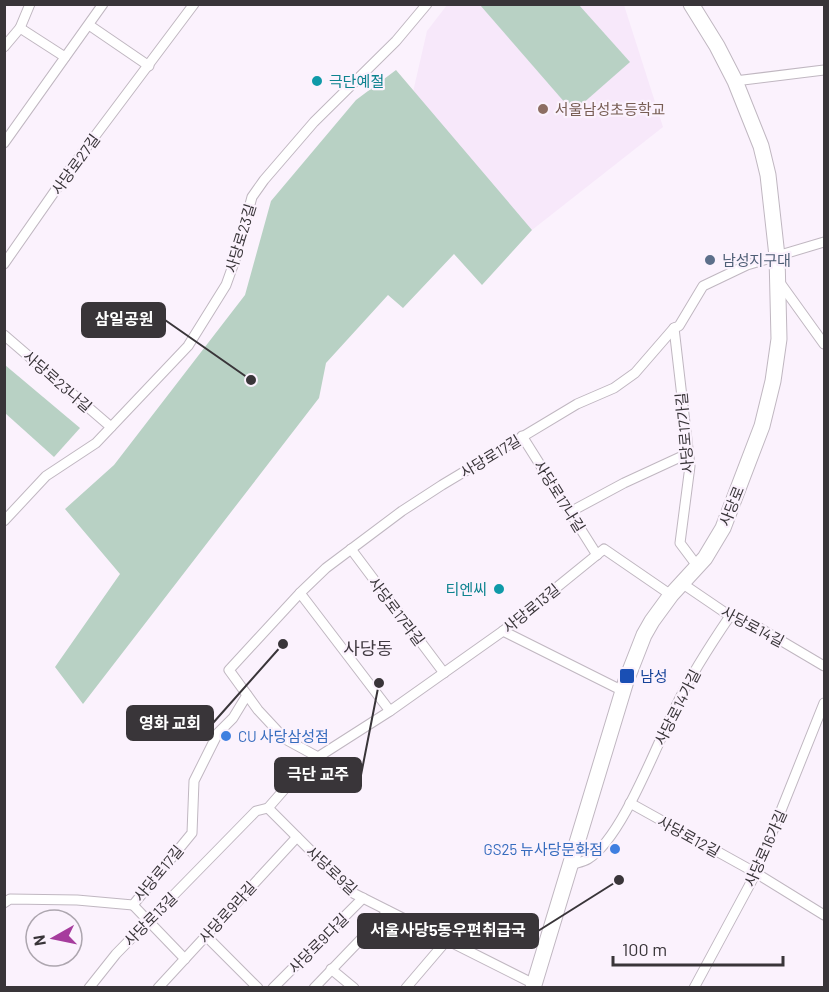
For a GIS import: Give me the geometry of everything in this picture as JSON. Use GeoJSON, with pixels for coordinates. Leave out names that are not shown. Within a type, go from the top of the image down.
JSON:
{"type":"FeatureCollection","features":[{"type":"Feature","properties":{"kind":"main road","name":"사당로"},"geometry":{"type":"LineString","coordinates":[[534,986],[623,691],[644,635],[671,595],[698,567],[723,528],[762,426],[773,381],[779,339],[778,280],[768,175],[761,146],[735,81],[691,4]]}},
{"type":"Feature","properties":{"kind":"street"},"geometry":{"type":"LineString","coordinates":[[4,47],[20,28],[30,4]]}},
{"type":"Feature","properties":{"kind":"street"},"geometry":{"type":"LineString","coordinates":[[4,143],[103,4]]}},
{"type":"Feature","properties":{"kind":"street","name":"사당로27길"},"geometry":{"type":"LineString","coordinates":[[4,264],[194,4]]}},
{"type":"Feature","properties":{"kind":"street","name":"사당로23길"},"geometry":{"type":"LineString","coordinates":[[4,521],[46,476],[96,443],[188,346],[226,285],[252,197],[314,122],[396,41],[427,4]]}},
{"type":"Feature","properties":{"kind":"street"},"geometry":{"type":"LineString","coordinates":[[89,25],[149,66]]}},
{"type":"Feature","properties":{"kind":"street"},"geometry":{"type":"LineString","coordinates":[[20,28],[65,57]]}},
{"type":"Feature","properties":{"kind":"street"},"geometry":{"type":"LineString","coordinates":[[735,81],[825,70]]}},
{"type":"Feature","properties":{"kind":"street","name":"사당로17길"},"geometry":{"type":"LineString","coordinates":[[4,903],[10,899],[133,905],[192,833],[194,781],[218,733],[233,718],[247,695],[229,670],[326,568],[402,511],[522,436],[577,404],[614,388],[635,373],[674,328],[679,327],[704,286],[747,265],[825,242]]}},
{"type":"Feature","properties":{"kind":"street"},"geometry":{"type":"LineString","coordinates":[[778,280],[825,344]]}},
{"type":"Feature","properties":{"kind":"street","name":"사당로17가길"},"geometry":{"type":"LineString","coordinates":[[674,328],[690,466],[680,543],[698,567]]}},
{"type":"Feature","properties":{"kind":"street","name":"사당로23나길"},"geometry":{"type":"LineString","coordinates":[[4,335],[111,427]]}},
{"type":"Feature","properties":{"kind":"street","name":"사당로17나길"},"geometry":{"type":"LineString","coordinates":[[522,436],[597,555]]}},
{"type":"Feature","properties":{"kind":"street"},"geometry":{"type":"LineString","coordinates":[[570,512],[624,483],[689,453]]}},
{"type":"Feature","properties":{"kind":"street","name":"사당로17라길"},"geometry":{"type":"LineString","coordinates":[[351,549],[444,674]]}},
{"type":"Feature","properties":{"kind":"street"},"geometry":{"type":"LineString","coordinates":[[597,555],[604,549],[671,595]]}},
{"type":"Feature","properties":{"kind":"street","name":"사당로13길"},"geometry":{"type":"LineString","coordinates":[[94,985],[116,954],[256,811],[268,808],[296,776],[318,757],[444,674],[503,631],[597,555]]}},
{"type":"Feature","properties":{"kind":"street","name":"사당로14길"},"geometry":{"type":"LineString","coordinates":[[683,584],[730,616],[758,627],[825,666]]}},
{"type":"Feature","properties":{"kind":"street"},"geometry":{"type":"LineString","coordinates":[[300,593],[390,711]]}},
{"type":"Feature","properties":{"kind":"street","name":"사당로14가길"},"geometry":{"type":"LineString","coordinates":[[630,803],[678,701],[704,655],[730,616]]}},
{"type":"Feature","properties":{"kind":"street"},"geometry":{"type":"LineString","coordinates":[[503,631],[623,691]]}},
{"type":"Feature","properties":{"kind":"street"},"geometry":{"type":"LineString","coordinates":[[247,695],[285,739],[318,757]]}},
{"type":"Feature","properties":{"kind":"street","name":"사당로16가길"},"geometry":{"type":"LineString","coordinates":[[694,987],[756,873],[825,703]]}},
{"type":"Feature","properties":{"kind":"street"},"geometry":{"type":"LineString","coordinates":[[571,865],[587,860],[603,846],[630,803]]}},
{"type":"Feature","properties":{"kind":"street","name":"사당로12길"},"geometry":{"type":"LineString","coordinates":[[630,803],[756,873],[825,915]]}},
{"type":"Feature","properties":{"kind":"street","name":"사당로9길"},"geometry":{"type":"LineString","coordinates":[[268,808],[353,893],[534,986]]}},
{"type":"Feature","properties":{"kind":"street","name":"사당로9라길"},"geometry":{"type":"LineString","coordinates":[[158,987],[297,837]]}},
{"type":"Feature","properties":{"kind":"street","name":"사당로9다길"},"geometry":{"type":"LineString","coordinates":[[273,987],[363,898]]}},
{"type":"Feature","properties":{"kind":"street"},"geometry":{"type":"LineString","coordinates":[[133,905],[185,959]]}},
{"type":"Feature","properties":{"kind":"street"},"geometry":{"type":"LineString","coordinates":[[314,987],[388,911]]}},
{"type":"Feature","properties":{"kind":"street"},"geometry":{"type":"LineString","coordinates":[[206,936],[258,987]]}},
{"type":"Feature","properties":{"kind":"street"},"geometry":{"type":"LineString","coordinates":[[406,987],[447,940]]}},
{"type":"Feature","properties":{"kind":"street"},"geometry":{"type":"LineString","coordinates":[[332,969],[354,987]]}},
{"type":"Feature","properties":{"kind":"shaded area","name":"서울남성초등학교"},"geometry":{"type":"Polygon","coordinates":[[[447,5],[624,5],[663,127],[532,230],[413,92],[427,31],[447,5]]]}},
{"type":"Feature","properties":{"kind":"green space"},"geometry":{"type":"Polygon","coordinates":[[[480,5],[579,5],[630,62],[573,112],[480,5]]]}},
{"type":"Feature","properties":{"kind":"green space"},"geometry":{"type":"Polygon","coordinates":[[[396,70],[532,230],[482,285],[454,254],[403,308],[388,295],[326,363],[319,398],[83,704],[55,667],[120,574],[65,509],[114,465],[245,295],[271,201],[356,100],[396,70]]]}},
{"type":"Feature","properties":{"kind":"green space"},"geometry":{"type":"Polygon","coordinates":[[[5,365],[80,428],[54,457],[5,413],[5,365]]]}},
{"type":"Feature","properties":{"kind":"place","name":"극단예절"},"geometry":{"type":"Point","coordinates":[317,81]}},
{"type":"Feature","properties":{"kind":"place","name":"서울남성초등학교"},"geometry":{"type":"Point","coordinates":[543,109]}},
{"type":"Feature","properties":{"kind":"place","name":"남성지구대"},"geometry":{"type":"Point","coordinates":[710,260]}},
{"type":"Feature","properties":{"kind":"place","name":"삼일공원"},"geometry":{"type":"Point","coordinates":[251,380]}},
{"type":"Feature","properties":{"kind":"place","name":"티엔씨"},"geometry":{"type":"Point","coordinates":[499,589]}},
{"type":"Feature","properties":{"kind":"place","name":"영화 교회"},"geometry":{"type":"Point","coordinates":[283,644]}},
{"type":"Feature","properties":{"kind":"place","name":"남성"},"geometry":{"type":"Point","coordinates":[627,676]}},
{"type":"Feature","properties":{"kind":"place","name":"극단 교주"},"geometry":{"type":"Point","coordinates":[379,683]}},
{"type":"Feature","properties":{"kind":"place","name":"CU 사당삼성점"},"geometry":{"type":"Point","coordinates":[226,736]}},
{"type":"Feature","properties":{"kind":"place","name":"GS25 뉴사당문화점"},"geometry":{"type":"Point","coordinates":[615,849]}},
{"type":"Feature","properties":{"kind":"place","name":"서울사당5동우편취급국"},"geometry":{"type":"Point","coordinates":[619,880]}},
{"type":"Feature","properties":{"kind":"district","name":"사당동"},"geometry":{"type":"Point","coordinates":[368,648]}}]}
